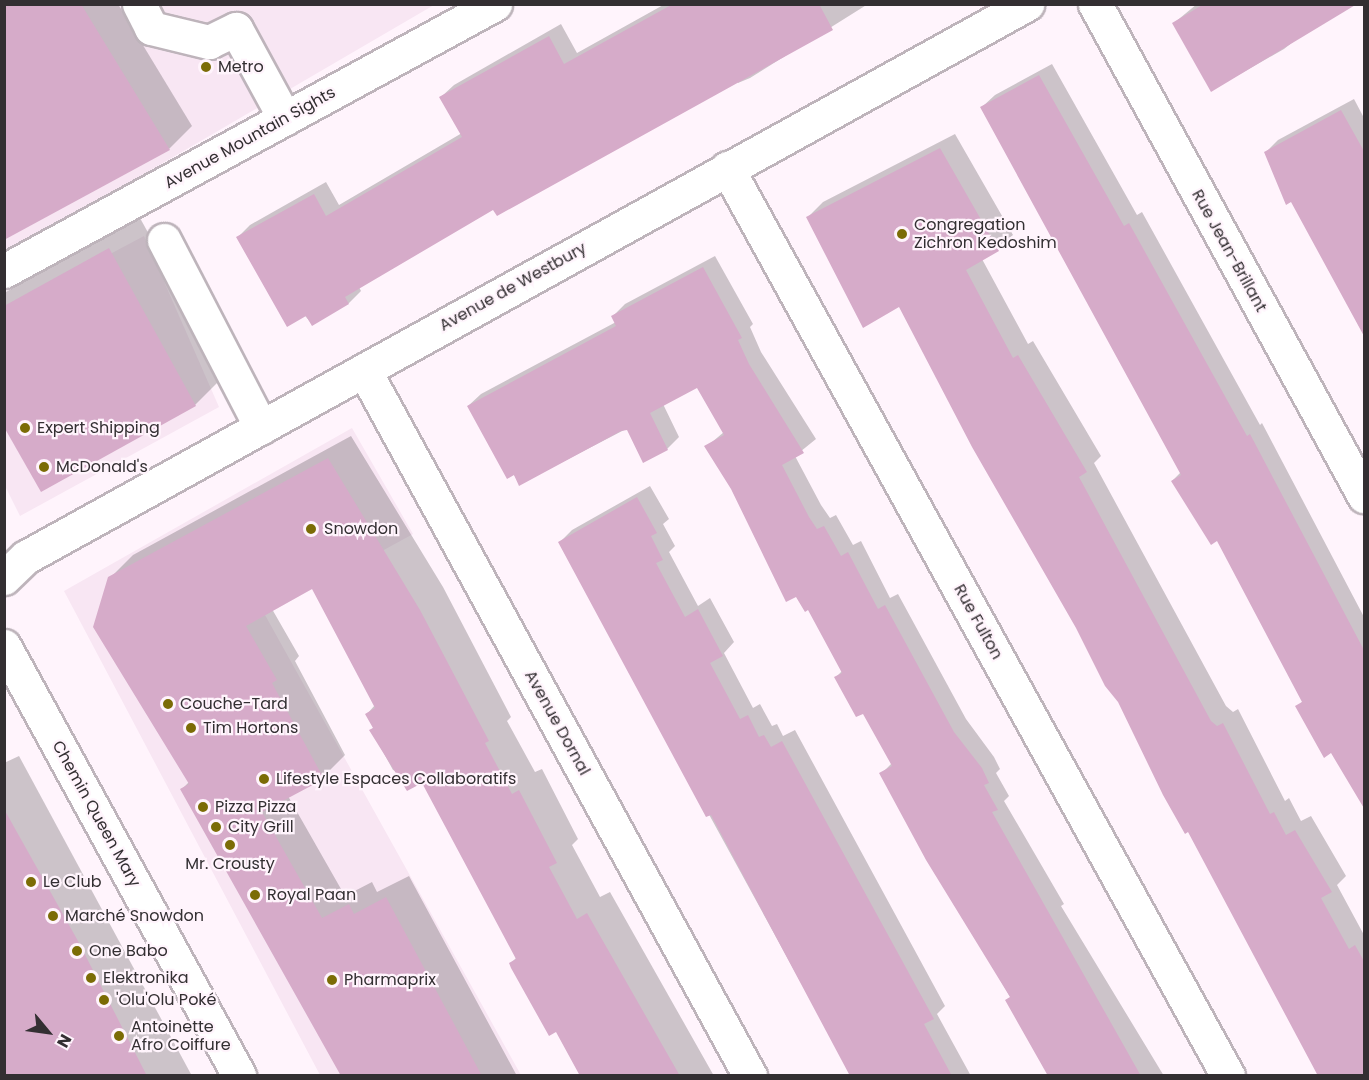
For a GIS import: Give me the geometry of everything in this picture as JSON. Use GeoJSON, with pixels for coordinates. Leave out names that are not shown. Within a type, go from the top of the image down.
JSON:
{"type":"FeatureCollection","features":[{"type":"Feature","properties":{"kind":"street"},"geometry":{"type":"LineString","coordinates":[[138,4],[151,28],[209,42],[236,29],[285,119]]}},
{"type":"Feature","properties":{"kind":"street","name":"Avenue Mountain Sights"},"geometry":{"type":"LineString","coordinates":[[4,271],[495,4]]}},
{"type":"Feature","properties":{"kind":"street","name":"Avenue de Westbury"},"geometry":{"type":"LineString","coordinates":[[4,578],[26,557],[1027,4]]}},
{"type":"Feature","properties":{"kind":"street","name":"Rue Jean-Brillant"},"geometry":{"type":"LineString","coordinates":[[1095,4],[1365,496]]}},
{"type":"Feature","properties":{"kind":"street","name":"Rue Fulton"},"geometry":{"type":"LineString","coordinates":[[727,168],[1228,1076]]}},
{"type":"Feature","properties":{"kind":"street"},"geometry":{"type":"LineString","coordinates":[[164,240],[261,427]]}},
{"type":"Feature","properties":{"kind":"street","name":"Avenue Dornal"},"geometry":{"type":"LineString","coordinates":[[364,370],[750,1076]]}},
{"type":"Feature","properties":{"kind":"street","name":"Chemin Queen Mary"},"geometry":{"type":"LineString","coordinates":[[4,646],[240,1076]]}},
{"type":"Feature","properties":{"kind":"shaded area"},"geometry":{"type":"Polygon","coordinates":[[[5,4],[434,5],[5,255],[5,4]]]}},
{"type":"Feature","properties":{"kind":"shaded area"},"geometry":{"type":"Polygon","coordinates":[[[144,236],[219,407],[20,516],[5,486],[5,310],[144,236]]]}},
{"type":"Feature","properties":{"kind":"shaded area"},"geometry":{"type":"Polygon","coordinates":[[[352,428],[413,534],[265,615],[521,1075],[320,1075],[64,591],[352,428]]]}},
{"type":"Feature","properties":{"kind":"building"},"geometry":{"type":"Polygon","coordinates":[[[4,4],[81,4],[170,150],[4,240],[4,4]]]}},
{"type":"Feature","properties":{"kind":"building"},"geometry":{"type":"Polygon","coordinates":[[[673,4],[819,4],[833,30],[497,216],[493,210],[345,297],[349,304],[312,326],[306,316],[287,327],[236,237],[314,194],[326,216],[462,137],[439,97],[549,36],[564,64],[673,4]]]}},
{"type":"Feature","properties":{"kind":"building"},"geometry":{"type":"Polygon","coordinates":[[[1204,4],[1357,4],[1211,92],[1172,23],[1204,4]]]}},
{"type":"Feature","properties":{"kind":"building"},"geometry":{"type":"Polygon","coordinates":[[[1039,75],[1124,226],[1129,223],[1247,436],[1250,434],[1365,652],[1365,810],[1331,753],[1324,758],[1295,706],[1302,702],[1217,541],[1211,545],[1171,481],[1181,475],[980,107],[1039,75]]]}},
{"type":"Feature","properties":{"kind":"building"},"geometry":{"type":"Polygon","coordinates":[[[1341,110],[1365,153],[1365,338],[1291,202],[1286,205],[1264,152],[1341,110]]]}},
{"type":"Feature","properties":{"kind":"building"},"geometry":{"type":"Polygon","coordinates":[[[940,148],[999,251],[966,270],[1013,358],[1018,355],[1087,472],[1079,477],[1211,721],[1217,726],[1223,723],[1270,814],[1274,812],[1286,835],[1295,830],[1332,892],[1321,898],[1349,949],[1355,945],[1365,963],[1365,1076],[1318,1076],[1188,832],[1185,834],[1163,795],[1118,702],[1105,686],[1076,628],[972,447],[899,307],[863,328],[806,217],[940,148]]]}},
{"type":"Feature","properties":{"kind":"building"},"geometry":{"type":"Polygon","coordinates":[[[109,248],[196,406],[41,492],[4,427],[4,306],[109,248]]]}},
{"type":"Feature","properties":{"kind":"building"},"geometry":{"type":"Polygon","coordinates":[[[703,267],[742,338],[738,340],[749,364],[804,453],[782,465],[809,517],[817,529],[824,526],[841,556],[848,552],[878,609],[885,605],[954,732],[982,768],[989,783],[984,785],[998,810],[992,812],[1141,1076],[1048,1076],[1005,1000],[1010,997],[926,860],[879,773],[892,766],[863,714],[856,717],[834,677],[842,673],[808,610],[805,612],[796,597],[786,602],[731,489],[704,446],[724,435],[697,388],[650,413],[668,450],[643,463],[627,430],[621,431],[519,486],[514,475],[507,479],[467,406],[616,326],[611,316],[703,267]]]}},
{"type":"Feature","properties":{"kind":"building"},"geometry":{"type":"Polygon","coordinates":[[[328,458],[420,610],[489,741],[485,743],[512,794],[519,790],[557,863],[549,867],[577,919],[587,913],[680,1076],[580,1076],[556,1032],[549,1036],[511,968],[509,963],[516,959],[422,783],[407,791],[369,730],[373,728],[365,714],[375,708],[312,589],[246,626],[277,680],[272,683],[324,779],[262,812],[322,918],[349,904],[354,914],[386,897],[482,1076],[341,1076],[180,789],[189,784],[93,627],[108,577],[328,458]]]}},
{"type":"Feature","properties":{"kind":"building"},"geometry":{"type":"Polygon","coordinates":[[[637,497],[657,533],[651,536],[663,560],[656,563],[685,617],[698,609],[723,656],[710,663],[740,719],[748,715],[759,737],[764,735],[771,747],[782,741],[934,1019],[924,1024],[952,1076],[850,1076],[711,815],[706,817],[558,542],[637,497]]]}},
{"type":"Feature","properties":{"kind":"building"},"geometry":{"type":"Polygon","coordinates":[[[4,809],[78,941],[147,1076],[4,1076],[4,809]]]}},
{"type":"Feature","properties":{"kind":"place","name":"Metro"},"geometry":{"type":"Point","coordinates":[206,67]}},
{"type":"Feature","properties":{"kind":"place","name":"Congregation Zichron Kedoshim"},"geometry":{"type":"Point","coordinates":[902,234]}},
{"type":"Feature","properties":{"kind":"place","name":"Expert Shipping"},"geometry":{"type":"Point","coordinates":[25,428]}},
{"type":"Feature","properties":{"kind":"place","name":"McDonald's"},"geometry":{"type":"Point","coordinates":[44,467]}},
{"type":"Feature","properties":{"kind":"place","name":"Snowdon"},"geometry":{"type":"Point","coordinates":[311,529]}},
{"type":"Feature","properties":{"kind":"place","name":"Couche-Tard"},"geometry":{"type":"Point","coordinates":[168,704]}},
{"type":"Feature","properties":{"kind":"place","name":"Tim Hortons"},"geometry":{"type":"Point","coordinates":[191,728]}},
{"type":"Feature","properties":{"kind":"place","name":"Lifestyle Espaces Collaboratifs"},"geometry":{"type":"Point","coordinates":[264,779]}},
{"type":"Feature","properties":{"kind":"place","name":"Pizza Pizza"},"geometry":{"type":"Point","coordinates":[203,807]}},
{"type":"Feature","properties":{"kind":"place","name":"City Grill"},"geometry":{"type":"Point","coordinates":[216,827]}},
{"type":"Feature","properties":{"kind":"place","name":"Mr. Crousty"},"geometry":{"type":"Point","coordinates":[230,845]}},
{"type":"Feature","properties":{"kind":"place","name":"Le Club"},"geometry":{"type":"Point","coordinates":[31,882]}},
{"type":"Feature","properties":{"kind":"place","name":"Royal Paan"},"geometry":{"type":"Point","coordinates":[255,895]}},
{"type":"Feature","properties":{"kind":"place","name":"Marché Snowdon"},"geometry":{"type":"Point","coordinates":[53,916]}},
{"type":"Feature","properties":{"kind":"place","name":"One Babo"},"geometry":{"type":"Point","coordinates":[77,951]}},
{"type":"Feature","properties":{"kind":"place","name":"Elektronika"},"geometry":{"type":"Point","coordinates":[91,978]}},
{"type":"Feature","properties":{"kind":"place","name":"Pharmaprix"},"geometry":{"type":"Point","coordinates":[332,980]}},
{"type":"Feature","properties":{"kind":"place","name":"'Olu'Olu Poké"},"geometry":{"type":"Point","coordinates":[104,1000]}},
{"type":"Feature","properties":{"kind":"place","name":"Antoinette Afro Coiffure"},"geometry":{"type":"Point","coordinates":[119,1036]}}]}
